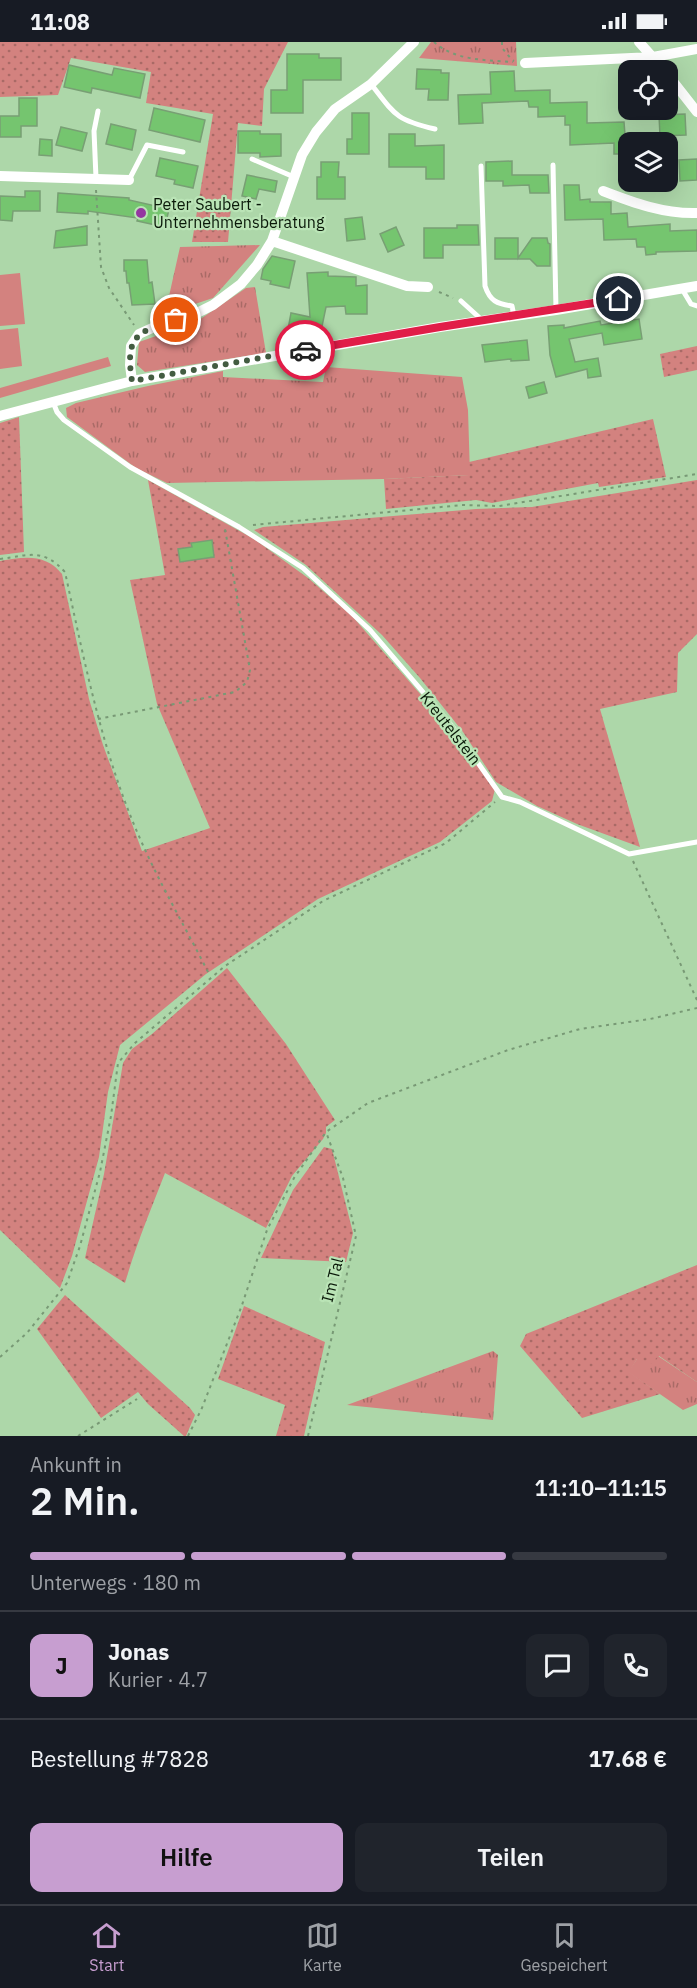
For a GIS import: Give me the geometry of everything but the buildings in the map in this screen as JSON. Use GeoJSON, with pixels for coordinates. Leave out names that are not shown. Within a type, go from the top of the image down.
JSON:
{"type":"FeatureCollection","features":[{"type":"Feature","properties":{"kind":"street"},"geometry":{"type":"LineString","coordinates":[[132,381],[131,346],[140,334],[161,324],[191,316],[213,305],[241,284],[272,241],[302,155],[316,132],[335,110],[371,84],[414,42]]}},
{"type":"Feature","properties":{"kind":"street"},"geometry":{"type":"LineString","coordinates":[[639,42],[656,60]]}},
{"type":"Feature","properties":{"kind":"street"},"geometry":{"type":"LineString","coordinates":[[525,63],[653,57],[697,49]]}},
{"type":"Feature","properties":{"kind":"street"},"geometry":{"type":"LineString","coordinates":[[678,88],[697,112]]}},
{"type":"Feature","properties":{"kind":"street"},"geometry":{"type":"LineString","coordinates":[[0,176],[129,180]]}},
{"type":"Feature","properties":{"kind":"street"},"geometry":{"type":"LineString","coordinates":[[603,190],[649,208],[677,214],[697,213]]}},
{"type":"Feature","properties":{"kind":"street"},"geometry":{"type":"LineString","coordinates":[[272,241],[407,286],[428,287]]}},
{"type":"Feature","properties":{"kind":"street"},"geometry":{"type":"LineString","coordinates":[[0,416],[132,381],[482,320],[697,286]]}},
{"type":"Feature","properties":{"kind":"lane"},"geometry":{"type":"LineString","coordinates":[[371,84],[395,115],[411,124],[435,129]]}},
{"type":"Feature","properties":{"kind":"lane"},"geometry":{"type":"LineString","coordinates":[[96,178],[94,131],[98,111]]}},
{"type":"Feature","properties":{"kind":"lane"},"geometry":{"type":"LineString","coordinates":[[129,180],[147,145],[183,152]]}},
{"type":"Feature","properties":{"kind":"lane"},"geometry":{"type":"LineString","coordinates":[[252,159],[294,177]]}},
{"type":"Feature","properties":{"kind":"lane"},"geometry":{"type":"LineString","coordinates":[[553,165],[556,310]]}},
{"type":"Feature","properties":{"kind":"lane"},"geometry":{"type":"LineString","coordinates":[[480,166],[485,286],[489,297],[498,304],[512,306],[514,316]]}},
{"type":"Feature","properties":{"kind":"lane"},"geometry":{"type":"LineString","coordinates":[[682,289],[691,304],[697,306]]}},
{"type":"Feature","properties":{"kind":"lane"},"geometry":{"type":"LineString","coordinates":[[460,302],[482,320]]}},
{"type":"Feature","properties":{"kind":"lane","name":"Kreutelstein"},"geometry":{"type":"LineString","coordinates":[[53,402],[57,412],[64,420],[130,467],[222,517],[303,568],[370,630],[452,726],[502,797]]}},
{"type":"Feature","properties":{"kind":"lane"},"geometry":{"type":"LineString","coordinates":[[502,797],[520,802],[629,854],[697,842]]}},
{"type":"Feature","properties":{"kind":"path"},"geometry":{"type":"LineString","coordinates":[[434,42],[440,47],[467,58],[525,63]]}},
{"type":"Feature","properties":{"kind":"path"},"geometry":{"type":"LineString","coordinates":[[502,42],[502,48],[512,60],[525,63]]}},
{"type":"Feature","properties":{"kind":"path"},"geometry":{"type":"LineString","coordinates":[[96,178],[100,267],[110,288],[140,334]]}},
{"type":"Feature","properties":{"kind":"path"},"geometry":{"type":"LineString","coordinates":[[428,287],[460,302]]}},
{"type":"Feature","properties":{"kind":"path"},"geometry":{"type":"LineString","coordinates":[[239,527],[462,505],[499,506],[697,474]]}},
{"type":"Feature","properties":{"kind":"path"},"geometry":{"type":"LineString","coordinates":[[98,719],[235,692],[248,682],[250,670],[222,517]]}},
{"type":"Feature","properties":{"kind":"path"},"geometry":{"type":"LineString","coordinates":[[0,559],[34,555],[52,559],[65,572],[98,719],[141,842],[210,976]]}},
{"type":"Feature","properties":{"kind":"path"},"geometry":{"type":"LineString","coordinates":[[0,1357],[27,1334],[67,1283],[80,1246],[100,1173],[118,1063],[135,1043],[210,976],[323,901],[446,843],[502,797]]}},
{"type":"Feature","properties":{"kind":"path"},"geometry":{"type":"LineString","coordinates":[[629,854],[697,1000]]}},
{"type":"Feature","properties":{"kind":"path"},"geometry":{"type":"LineString","coordinates":[[188,1436],[202,1408],[242,1305],[267,1230],[294,1178],[326,1132],[368,1103],[508,1050],[580,1029],[650,1019],[697,1008]]}},
{"type":"Feature","properties":{"kind":"path","name":"Im Tal"},"geometry":{"type":"LineString","coordinates":[[308,1436],[356,1236],[342,1178],[326,1132]]}},
{"type":"Feature","properties":{"kind":"path"},"geometry":{"type":"LineString","coordinates":[[78,1436],[138,1400]]}},
{"type":"Feature","properties":{"kind":"green space"},"geometry":{"type":"Polygon","coordinates":[[[0,42],[288,42],[264,89],[262,126],[238,123],[228,242],[192,242],[213,114],[146,103],[151,72],[71,58],[58,95],[0,97],[0,42]]]}},
{"type":"Feature","properties":{"kind":"green space"},"geometry":{"type":"Polygon","coordinates":[[[431,42],[516,42],[517,66],[419,58],[431,42]]]}},
{"type":"Feature","properties":{"kind":"green space"},"geometry":{"type":"Polygon","coordinates":[[[260,245],[213,298],[165,314],[180,247],[260,245]]]}},
{"type":"Feature","properties":{"kind":"green space"},"geometry":{"type":"Polygon","coordinates":[[[20,273],[25,324],[0,326],[0,275],[20,273]]]}},
{"type":"Feature","properties":{"kind":"green space"},"geometry":{"type":"Polygon","coordinates":[[[255,287],[266,353],[145,372],[137,365],[139,342],[196,322],[246,288],[255,287]]]}},
{"type":"Feature","properties":{"kind":"green space"},"geometry":{"type":"Polygon","coordinates":[[[18,328],[22,366],[0,369],[0,330],[18,328]]]}},
{"type":"Feature","properties":{"kind":"green space"},"geometry":{"type":"Polygon","coordinates":[[[697,346],[697,370],[664,377],[660,354],[697,346]]]}},
{"type":"Feature","properties":{"kind":"green space"},"geometry":{"type":"Polygon","coordinates":[[[108,357],[111,366],[0,398],[0,388],[108,357]]]}},
{"type":"Feature","properties":{"kind":"green space"},"geometry":{"type":"Polygon","coordinates":[[[326,367],[462,377],[468,410],[470,475],[167,483],[136,468],[67,417],[66,408],[76,403],[223,371],[223,377],[323,382],[326,367]]]}},
{"type":"Feature","properties":{"kind":"green space"},"geometry":{"type":"Polygon","coordinates":[[[19,417],[24,552],[0,555],[0,423],[19,417]]]}},
{"type":"Feature","properties":{"kind":"green space"},"geometry":{"type":"Polygon","coordinates":[[[653,419],[666,477],[599,487],[598,483],[492,503],[476,500],[386,509],[384,479],[469,475],[469,462],[653,419]]]}},
{"type":"Feature","properties":{"kind":"green space"},"geometry":{"type":"Polygon","coordinates":[[[148,480],[254,539],[308,578],[352,616],[456,735],[495,789],[492,801],[440,842],[318,899],[206,974],[120,1045],[108,1092],[99,1157],[72,1256],[60,1288],[0,1230],[0,561],[34,558],[49,563],[62,574],[89,699],[103,745],[142,851],[210,828],[157,704],[130,580],[165,575],[148,480]]]}},
{"type":"Feature","properties":{"kind":"green space"},"geometry":{"type":"Polygon","coordinates":[[[697,480],[697,634],[678,653],[677,692],[600,709],[640,847],[577,824],[537,806],[496,782],[463,732],[382,635],[306,565],[254,530],[263,527],[476,509],[532,507],[697,480]]]}},
{"type":"Feature","properties":{"kind":"green space"},"geometry":{"type":"Polygon","coordinates":[[[227,968],[286,1044],[335,1120],[326,1127],[323,1139],[292,1176],[266,1228],[165,1173],[125,1283],[85,1258],[104,1174],[123,1063],[132,1049],[227,968]]]}},
{"type":"Feature","properties":{"kind":"green space"},"geometry":{"type":"Polygon","coordinates":[[[324,1147],[332,1149],[353,1233],[346,1262],[261,1258],[293,1190],[324,1147]]]}},
{"type":"Feature","properties":{"kind":"green space"},"geometry":{"type":"Polygon","coordinates":[[[697,1265],[697,1382],[659,1356],[653,1364],[637,1359],[629,1372],[660,1394],[582,1418],[520,1346],[526,1334],[697,1265]]]}},
{"type":"Feature","properties":{"kind":"green space"},"geometry":{"type":"Polygon","coordinates":[[[65,1295],[190,1408],[195,1415],[186,1436],[148,1404],[138,1392],[101,1418],[37,1329],[65,1295]]]}},
{"type":"Feature","properties":{"kind":"green space"},"geometry":{"type":"Polygon","coordinates":[[[244,1306],[325,1342],[304,1436],[276,1436],[285,1405],[218,1379],[244,1306]]]}},
{"type":"Feature","properties":{"kind":"green space"},"geometry":{"type":"Polygon","coordinates":[[[493,1351],[498,1355],[493,1420],[347,1405],[493,1351]]]}},
{"type":"Feature","properties":{"kind":"green space"},"geometry":{"type":"Polygon","coordinates":[[[658,1356],[697,1382],[697,1404],[683,1410],[628,1372],[637,1359],[658,1356]]]}},
{"type":"Feature","properties":{"kind":"way so far"},"geometry":{"type":"LineString","coordinates":[[176,320],[140,334],[131,346],[132,381],[305,350]]}},
{"type":"Feature","properties":{"kind":"place","name":"Peter Saubert - Unternehmensberatung"},"geometry":{"type":"Point","coordinates":[141,213]}},
{"type":"Feature","properties":{"kind":"route"},"geometry":{"type":"LineString","coordinates":[[305,350],[619,299]]}}]}
